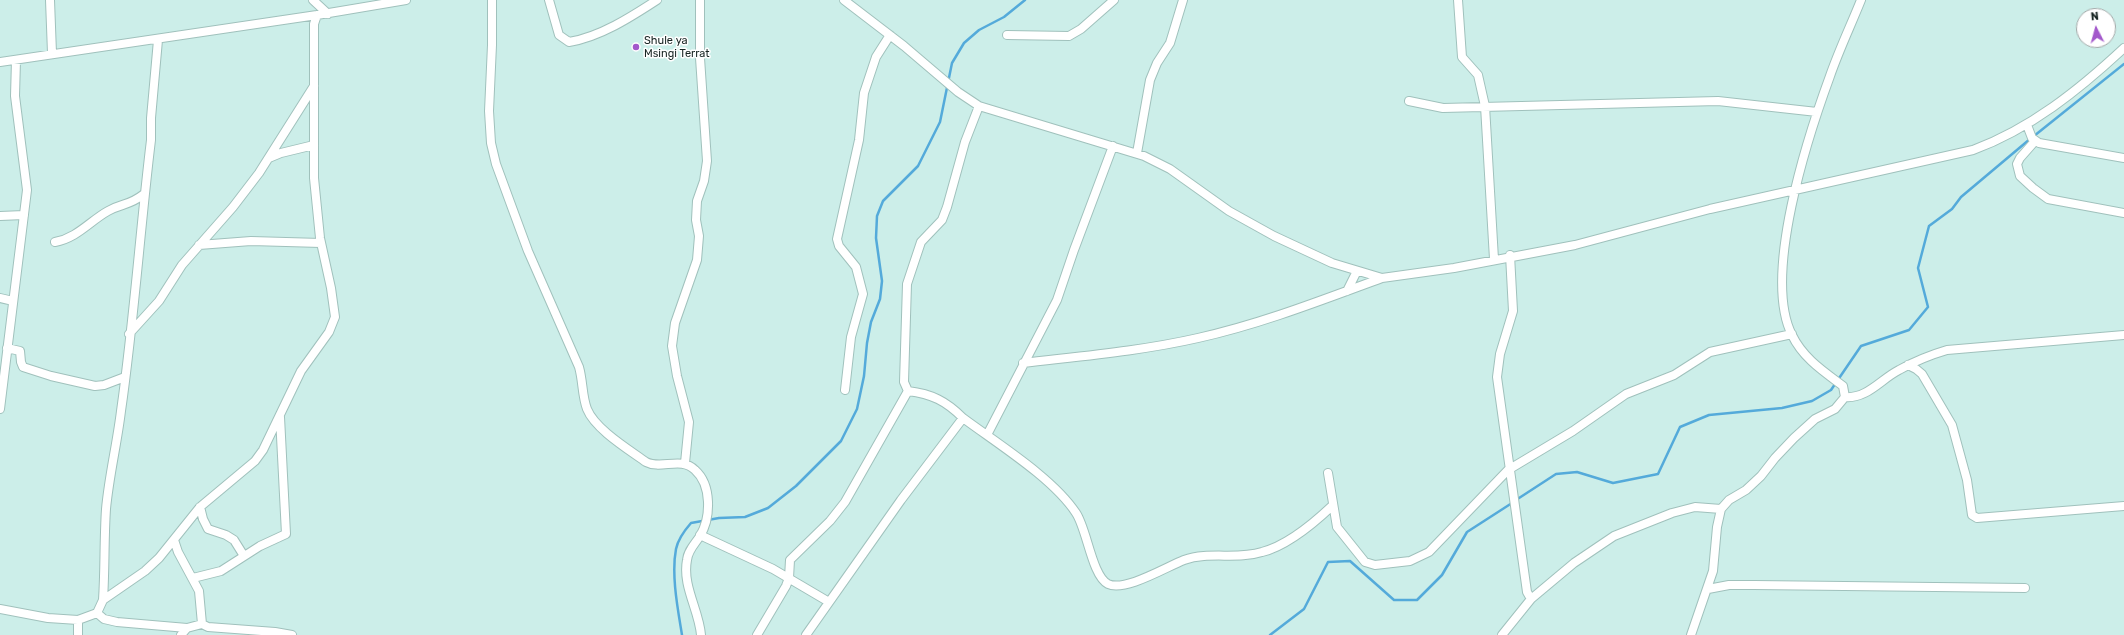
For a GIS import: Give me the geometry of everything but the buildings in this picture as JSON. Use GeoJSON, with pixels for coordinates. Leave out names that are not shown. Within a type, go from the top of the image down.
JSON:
{"type":"FeatureCollection","features":[{"type":"Feature","properties":{"kind":"street"},"geometry":{"type":"LineString","coordinates":[[50,0],[52,53]]}},
{"type":"Feature","properties":{"kind":"street"},"geometry":{"type":"LineString","coordinates":[[313,0],[328,14]]}},
{"type":"Feature","properties":{"kind":"street"},"geometry":{"type":"LineString","coordinates":[[103,600],[145,571],[174,540],[200,507],[255,461],[270,436],[301,371],[329,332],[334,321],[335,311],[321,243],[314,178],[315,86],[313,0]]}},
{"type":"Feature","properties":{"kind":"street"},"geometry":{"type":"LineString","coordinates":[[0,62],[52,53],[158,40],[313,15],[328,14],[406,0]]}},
{"type":"Feature","properties":{"kind":"street"},"geometry":{"type":"LineString","coordinates":[[492,0],[492,45],[489,111],[491,143],[500,176],[528,251],[579,367],[583,380],[584,400],[587,410],[594,422],[646,462],[654,465],[685,463],[695,470],[707,490],[708,500],[706,520],[700,535],[691,547],[686,560],[686,574],[701,635]]}},
{"type":"Feature","properties":{"kind":"street"},"geometry":{"type":"LineString","coordinates":[[549,0],[559,34],[569,42],[578,41],[604,29],[657,0]]}},
{"type":"Feature","properties":{"kind":"street"},"geometry":{"type":"LineString","coordinates":[[685,463],[689,422],[677,376],[672,346],[675,322],[696,260],[699,236],[696,220],[697,201],[704,180],[707,160],[700,58],[700,0]]}},
{"type":"Feature","properties":{"kind":"street"},"geometry":{"type":"LineString","coordinates":[[844,0],[890,35],[958,92],[979,106],[1137,153],[1170,169],[1229,210],[1274,236],[1332,263],[1382,278]]}},
{"type":"Feature","properties":{"kind":"street"},"geometry":{"type":"LineString","coordinates":[[1007,35],[1069,36],[1081,29],[1114,0]]}},
{"type":"Feature","properties":{"kind":"street"},"geometry":{"type":"LineString","coordinates":[[1137,153],[1150,80],[1157,64],[1170,43],[1183,0]]}},
{"type":"Feature","properties":{"kind":"street"},"geometry":{"type":"LineString","coordinates":[[1458,0],[1462,57],[1478,75],[1485,106],[1494,259]]}},
{"type":"Feature","properties":{"kind":"street"},"geometry":{"type":"LineString","coordinates":[[1691,635],[1713,571],[1717,527],[1721,509],[1729,500],[1746,490],[1761,476],[1775,458],[1799,433],[1815,419],[1835,410],[1845,397],[1843,386],[1816,366],[1792,334],[1782,289],[1787,225],[1796,190],[1830,74],[1861,0]]}},
{"type":"Feature","properties":{"kind":"street"},"geometry":{"type":"LineString","coordinates":[[845,390],[851,337],[863,294],[856,267],[839,246],[837,239],[859,140],[864,93],[876,57],[890,35]]}},
{"type":"Feature","properties":{"kind":"street"},"geometry":{"type":"LineString","coordinates":[[0,609],[48,618],[78,620],[97,613],[103,600],[107,498],[121,411],[129,334],[136,290],[144,194],[152,140],[151,118],[158,40]]}},
{"type":"Feature","properties":{"kind":"street"},"geometry":{"type":"LineString","coordinates":[[1024,363],[1162,346],[1200,338],[1284,313],[1382,278],[1454,268],[1494,259],[1575,245],[1710,209],[1973,150],[2000,140],[2027,125],[2071,94],[2124,48]]}},
{"type":"Feature","properties":{"kind":"street"},"geometry":{"type":"LineString","coordinates":[[0,410],[2,371],[13,301],[28,182],[20,145],[15,96],[16,60]]}},
{"type":"Feature","properties":{"kind":"street"},"geometry":{"type":"LineString","coordinates":[[129,334],[159,301],[182,265],[234,206],[269,158],[315,86]]}},
{"type":"Feature","properties":{"kind":"street"},"geometry":{"type":"LineString","coordinates":[[1409,102],[1443,108],[1718,101],[1818,112]]}},
{"type":"Feature","properties":{"kind":"street"},"geometry":{"type":"LineString","coordinates":[[908,391],[904,382],[907,284],[922,242],[942,220],[965,142],[979,106]]}},
{"type":"Feature","properties":{"kind":"street"},"geometry":{"type":"LineString","coordinates":[[2027,125],[2035,141],[2052,146],[2124,158]]}},
{"type":"Feature","properties":{"kind":"street"},"geometry":{"type":"LineString","coordinates":[[2035,141],[2020,158],[2018,164],[2020,176],[2032,188],[2048,200],[2124,213]]}},
{"type":"Feature","properties":{"kind":"street"},"geometry":{"type":"LineString","coordinates":[[269,158],[281,153],[314,145]]}},
{"type":"Feature","properties":{"kind":"street"},"geometry":{"type":"LineString","coordinates":[[987,435],[1057,300],[1113,146]]}},
{"type":"Feature","properties":{"kind":"street"},"geometry":{"type":"LineString","coordinates":[[55,242],[72,237],[109,211],[134,202],[144,194]]}},
{"type":"Feature","properties":{"kind":"street"},"geometry":{"type":"LineString","coordinates":[[0,216],[24,215]]}},
{"type":"Feature","properties":{"kind":"street"},"geometry":{"type":"LineString","coordinates":[[199,245],[251,241],[321,243]]}},
{"type":"Feature","properties":{"kind":"street"},"geometry":{"type":"LineString","coordinates":[[1510,256],[1513,311],[1500,354],[1497,378],[1508,470],[1527,592],[1531,599]]}},
{"type":"Feature","properties":{"kind":"street"},"geometry":{"type":"LineString","coordinates":[[1347,291],[1358,270]]}},
{"type":"Feature","properties":{"kind":"street"},"geometry":{"type":"LineString","coordinates":[[0,298],[13,301]]}},
{"type":"Feature","properties":{"kind":"street"},"geometry":{"type":"LineString","coordinates":[[1328,473],[1336,527],[1366,562],[1375,565],[1410,561],[1429,552],[1508,470],[1573,431],[1626,394],[1674,375],[1710,352],[1792,334]]}},
{"type":"Feature","properties":{"kind":"street"},"geometry":{"type":"LineString","coordinates":[[1845,397],[1853,398],[1872,389],[1897,370],[1923,357],[1947,350],[2124,335]]}},
{"type":"Feature","properties":{"kind":"street"},"geometry":{"type":"LineString","coordinates":[[6,348],[20,351],[20,362],[23,367],[84,384],[104,385],[125,377]]}},
{"type":"Feature","properties":{"kind":"street"},"geometry":{"type":"LineString","coordinates":[[1908,365],[1922,374],[1952,425],[1967,480],[1972,515],[1977,518],[2124,506]]}},
{"type":"Feature","properties":{"kind":"street"},"geometry":{"type":"LineString","coordinates":[[908,391],[927,393],[953,408],[963,418],[1056,488],[1076,513],[1084,528],[1099,575],[1106,584],[1114,586],[1124,585],[1186,559],[1220,555],[1261,553],[1292,537],[1320,518],[1332,506]]}},
{"type":"Feature","properties":{"kind":"street"},"geometry":{"type":"LineString","coordinates":[[757,635],[789,578],[790,560],[830,522],[845,502],[908,391]]}},
{"type":"Feature","properties":{"kind":"street"},"geometry":{"type":"LineString","coordinates":[[193,578],[221,571],[260,546],[284,536],[287,532],[280,446],[280,415]]}},
{"type":"Feature","properties":{"kind":"street"},"geometry":{"type":"LineString","coordinates":[[806,635],[901,500],[963,418]]}},
{"type":"Feature","properties":{"kind":"street"},"geometry":{"type":"LineString","coordinates":[[200,507],[203,519],[208,529],[226,535],[234,540],[244,556]]}},
{"type":"Feature","properties":{"kind":"street"},"geometry":{"type":"LineString","coordinates":[[1502,635],[1531,599],[1574,563],[1614,536],[1695,507],[1721,509]]}},
{"type":"Feature","properties":{"kind":"street"},"geometry":{"type":"LineString","coordinates":[[700,535],[789,578],[829,602]]}},
{"type":"Feature","properties":{"kind":"street"},"geometry":{"type":"LineString","coordinates":[[174,540],[178,552],[199,591],[202,624]]}},
{"type":"Feature","properties":{"kind":"street"},"geometry":{"type":"LineString","coordinates":[[1708,589],[1729,585],[2025,588]]}},
{"type":"Feature","properties":{"kind":"street"},"geometry":{"type":"LineString","coordinates":[[97,613],[104,619],[117,622],[187,628],[202,624],[208,627],[260,630],[292,635]]}},
{"type":"Feature","properties":{"kind":"street"},"geometry":{"type":"LineString","coordinates":[[78,620],[78,635]]}},
{"type":"Feature","properties":{"kind":"street"},"geometry":{"type":"LineString","coordinates":[[181,635],[187,628]]}},
{"type":"Feature","properties":{"kind":"waterway"},"geometry":{"type":"LineString","coordinates":[[682,635],[674,570],[676,549],[680,538],[691,523],[719,518],[745,517],[768,508],[796,486],[841,441],[857,409],[864,376],[867,343],[871,322],[880,299],[882,281],[876,238],[877,216],[883,201],[918,166],[940,122],[952,63],[964,43],[979,30],[1004,17],[1025,0]]}},
{"type":"Feature","properties":{"kind":"waterway"},"geometry":{"type":"LineString","coordinates":[[2034,136],[2124,64]]}},
{"type":"Feature","properties":{"kind":"waterway"},"geometry":{"type":"LineString","coordinates":[[1516,500],[1556,474],[1577,472],[1613,483],[1658,474],[1680,427],[1709,415],[1782,408],[1812,401],[1831,390],[1861,346],[1909,330],[1928,307],[1918,268],[1929,226],[1952,209],[1961,197],[2030,139]]}},
{"type":"Feature","properties":{"kind":"waterway"},"geometry":{"type":"LineString","coordinates":[[1270,635],[1304,609],[1328,562],[1350,561],[1394,600],[1417,600],[1442,575],[1467,532],[1512,503]]}},
{"type":"Feature","properties":{"kind":"place","name":"Shule ya Msingi Terrat"},"geometry":{"type":"Point","coordinates":[636,47]}}]}
